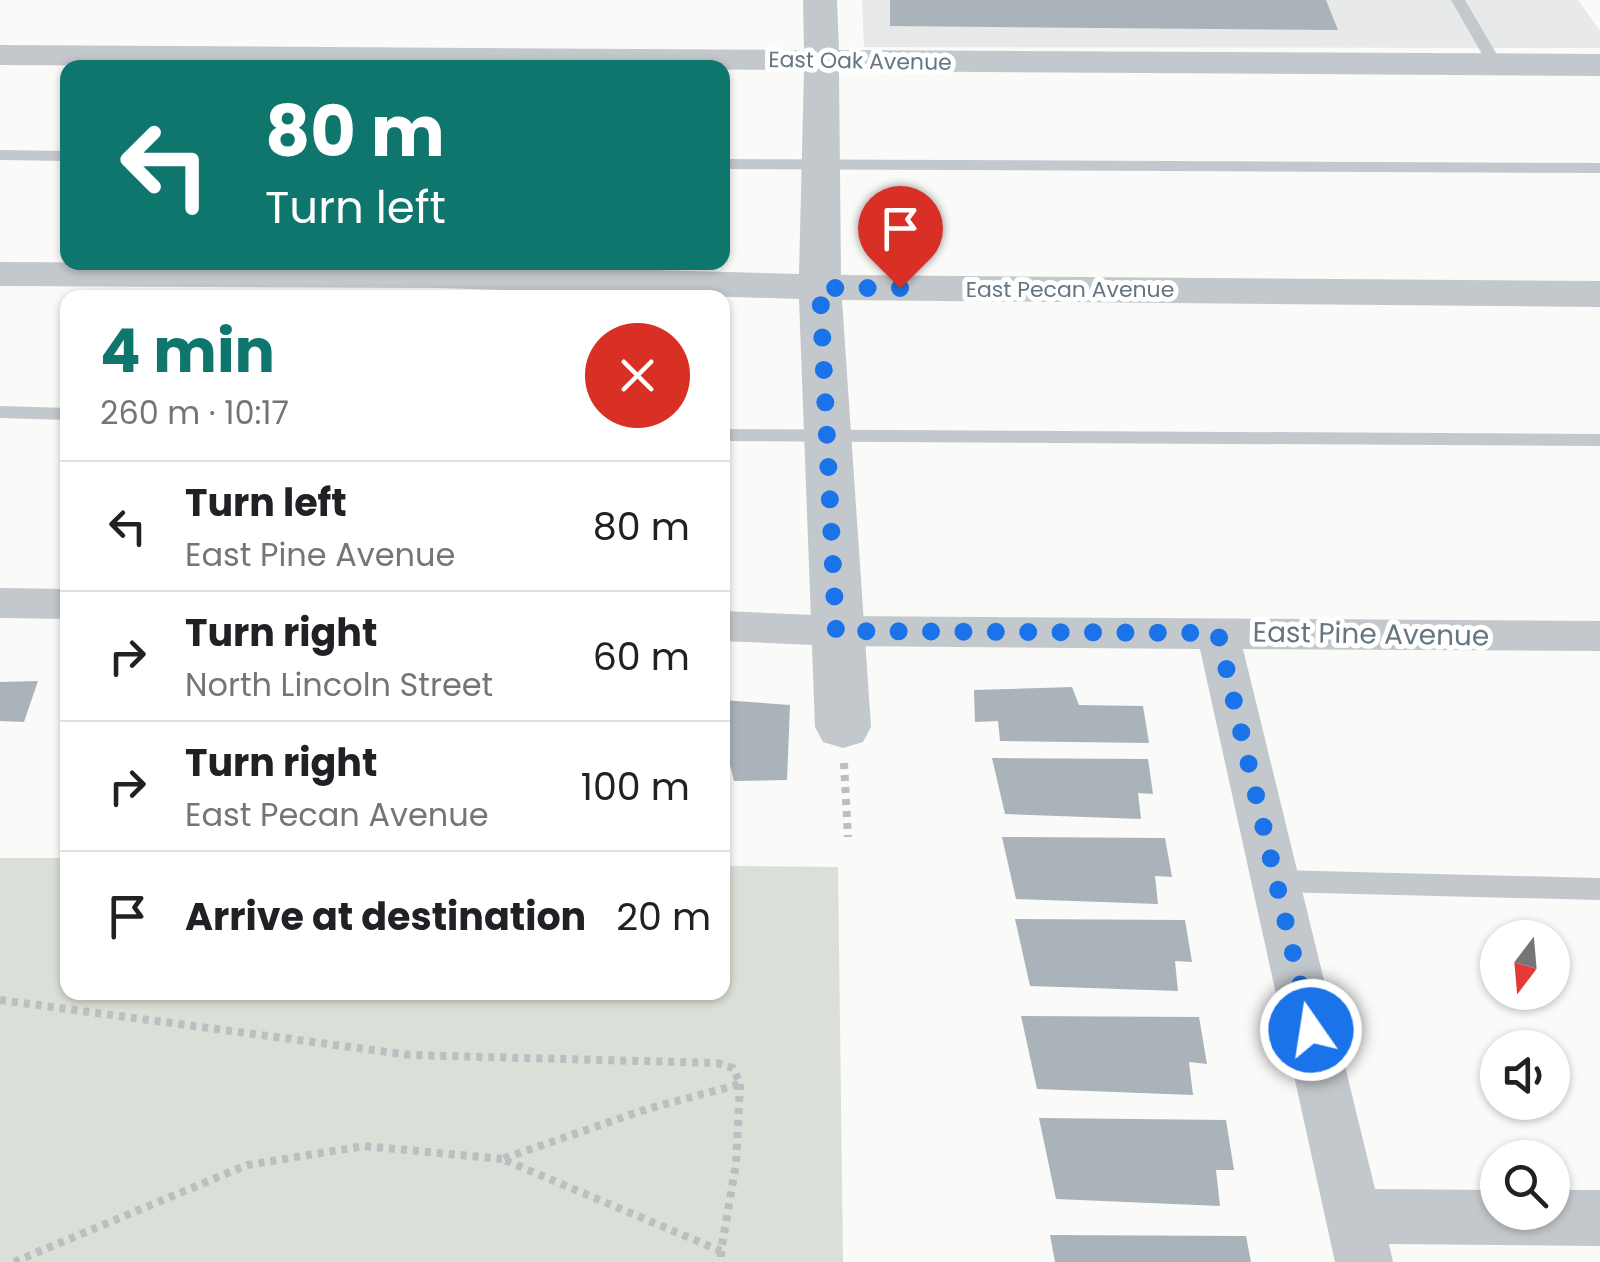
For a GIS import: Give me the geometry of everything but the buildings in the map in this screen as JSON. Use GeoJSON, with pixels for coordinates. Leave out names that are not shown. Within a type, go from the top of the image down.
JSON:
{"type":"FeatureCollection","features":[{"type":"Feature","properties":{"kind":"street"},"geometry":{"type":"LineString","coordinates":[[820,0],[820,288],[842,726]]}},
{"type":"Feature","properties":{"kind":"street","name":"East Oak Avenue"},"geometry":{"type":"LineString","coordinates":[[0,55],[1600,66]]}},
{"type":"Feature","properties":{"kind":"street","name":"East Pecan Avenue"},"geometry":{"type":"LineString","coordinates":[[0,274],[557,278],[820,288],[1600,294]]}},
{"type":"Feature","properties":{"kind":"street"},"geometry":{"type":"LineString","coordinates":[[0,603],[60,604]]}},
{"type":"Feature","properties":{"kind":"street","name":"East Pine Avenue"},"geometry":{"type":"LineString","coordinates":[[730,626],[836,631],[1600,636]]}},
{"type":"Feature","properties":{"kind":"street"},"geometry":{"type":"LineString","coordinates":[[1218,633],[1359,1239],[1600,1218]]}},
{"type":"Feature","properties":{"kind":"lane"},"geometry":{"type":"LineString","coordinates":[[1458,0],[1496,65]]}},
{"type":"Feature","properties":{"kind":"lane"},"geometry":{"type":"LineString","coordinates":[[0,155],[60,156]]}},
{"type":"Feature","properties":{"kind":"lane"},"geometry":{"type":"LineString","coordinates":[[730,164],[1600,168]]}},
{"type":"Feature","properties":{"kind":"lane"},"geometry":{"type":"LineString","coordinates":[[0,412],[60,414]]}},
{"type":"Feature","properties":{"kind":"lane"},"geometry":{"type":"LineString","coordinates":[[730,435],[1600,440]]}},
{"type":"Feature","properties":{"kind":"lane"},"geometry":{"type":"LineString","coordinates":[[1276,881],[1600,889]]}},
{"type":"Feature","properties":{"kind":"path"},"geometry":{"type":"LineString","coordinates":[[842,726],[848,837]]}},
{"type":"Feature","properties":{"kind":"path"},"geometry":{"type":"LineString","coordinates":[[0,1000],[410,1054],[717,1063],[733,1068],[740,1084],[736,1164],[721,1257],[502,1159],[364,1146],[247,1165],[14,1262]]}},
{"type":"Feature","properties":{"kind":"path"},"geometry":{"type":"LineString","coordinates":[[502,1159],[646,1110],[740,1084]]}},
{"type":"Feature","properties":{"kind":"shaded area"},"geometry":{"type":"Polygon","coordinates":[[[862,0],[1578,0],[1600,31],[1600,48],[864,47],[862,0]]]}},
{"type":"Feature","properties":{"kind":"shaded area"},"geometry":{"type":"Polygon","coordinates":[[[0,858],[60,858],[60,1000],[730,1000],[730,866],[838,867],[843,1262],[0,1262],[0,858]]]}},
{"type":"Feature","properties":{"kind":"route"},"geometry":{"type":"LineString","coordinates":[[900,288],[820,288],[836,631],[1218,633],[1311,1030]]}}]}
